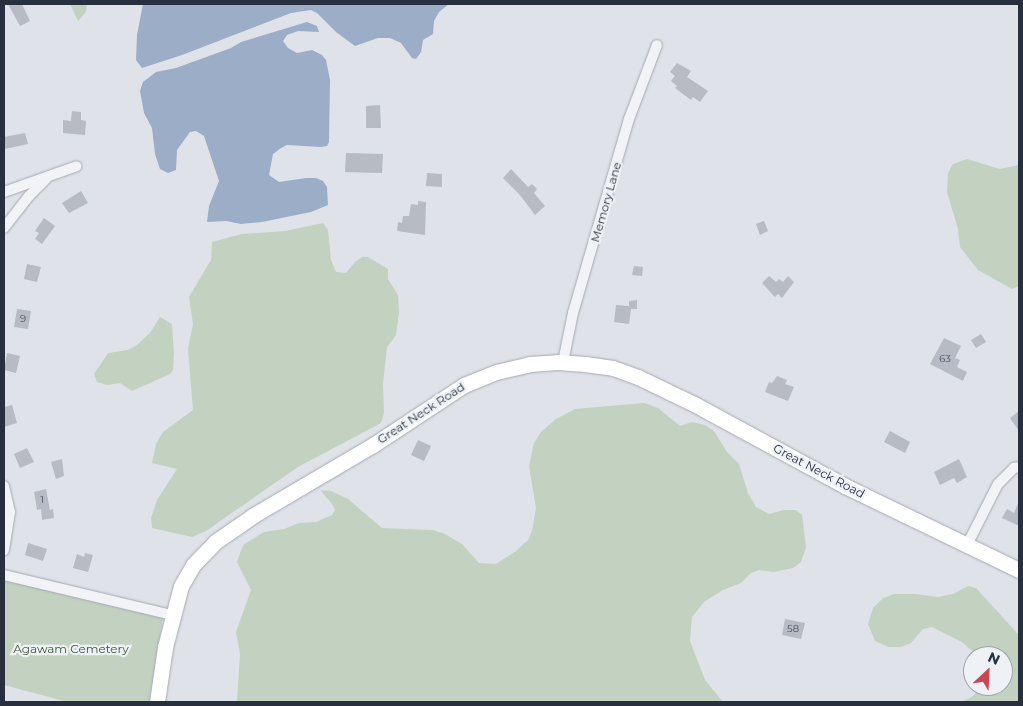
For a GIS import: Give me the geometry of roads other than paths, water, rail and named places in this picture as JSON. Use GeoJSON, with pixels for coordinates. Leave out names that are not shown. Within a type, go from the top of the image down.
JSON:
{"type":"FeatureCollection","features":[{"type":"Feature","properties":{"kind":"street","name":"Memory Lane"},"geometry":{"type":"LineString","coordinates":[[563,362],[573,313],[627,128],[646,69],[657,45]]}},
{"type":"Feature","properties":{"kind":"street"},"geometry":{"type":"LineString","coordinates":[[4,192],[77,166]]}},
{"type":"Feature","properties":{"kind":"street"},"geometry":{"type":"LineString","coordinates":[[4,228],[29,196],[49,176]]}},
{"type":"Feature","properties":{"kind":"street","name":"Great Neck Road"},"geometry":{"type":"LineString","coordinates":[[157,702],[172,615],[181,586],[189,570],[210,546],[226,532],[373,445],[464,385],[504,369],[539,363],[563,362],[613,368],[653,383],[845,486],[1019,570]]}},
{"type":"Feature","properties":{"kind":"street"},"geometry":{"type":"LineString","coordinates":[[967,545],[998,484],[1014,468],[1019,467]]}},
{"type":"Feature","properties":{"kind":"street"},"geometry":{"type":"LineString","coordinates":[[4,486],[10,506],[10,520],[4,551]]}},
{"type":"Feature","properties":{"kind":"street"},"geometry":{"type":"LineString","coordinates":[[4,575],[172,615]]}},
{"type":"Feature","properties":{"kind":"water"},"geometry":{"type":"Polygon","coordinates":[[[143,4],[449,4],[439,12],[434,21],[433,34],[423,40],[421,52],[416,59],[412,58],[401,43],[390,38],[378,38],[355,46],[311,10],[291,13],[182,55],[142,68],[136,60],[137,35],[143,4]]]}},
{"type":"Feature","properties":{"kind":"water"},"geometry":{"type":"Polygon","coordinates":[[[307,22],[317,26],[319,32],[298,31],[287,35],[283,41],[288,48],[297,53],[312,50],[322,55],[326,60],[330,80],[329,142],[327,146],[321,147],[287,145],[281,148],[273,154],[269,175],[279,182],[306,178],[316,178],[323,181],[327,187],[328,205],[311,212],[262,222],[241,224],[226,221],[207,222],[209,206],[219,181],[204,136],[196,131],[190,132],[177,150],[176,170],[168,173],[160,169],[155,154],[152,128],[144,113],[140,91],[143,82],[156,72],[176,68],[231,48],[241,42],[307,22]]]}},
{"type":"Feature","properties":{"kind":"park label","name":"Agawam Cemetery"},"geometry":{"type":"Point","coordinates":[71,649]}}]}
